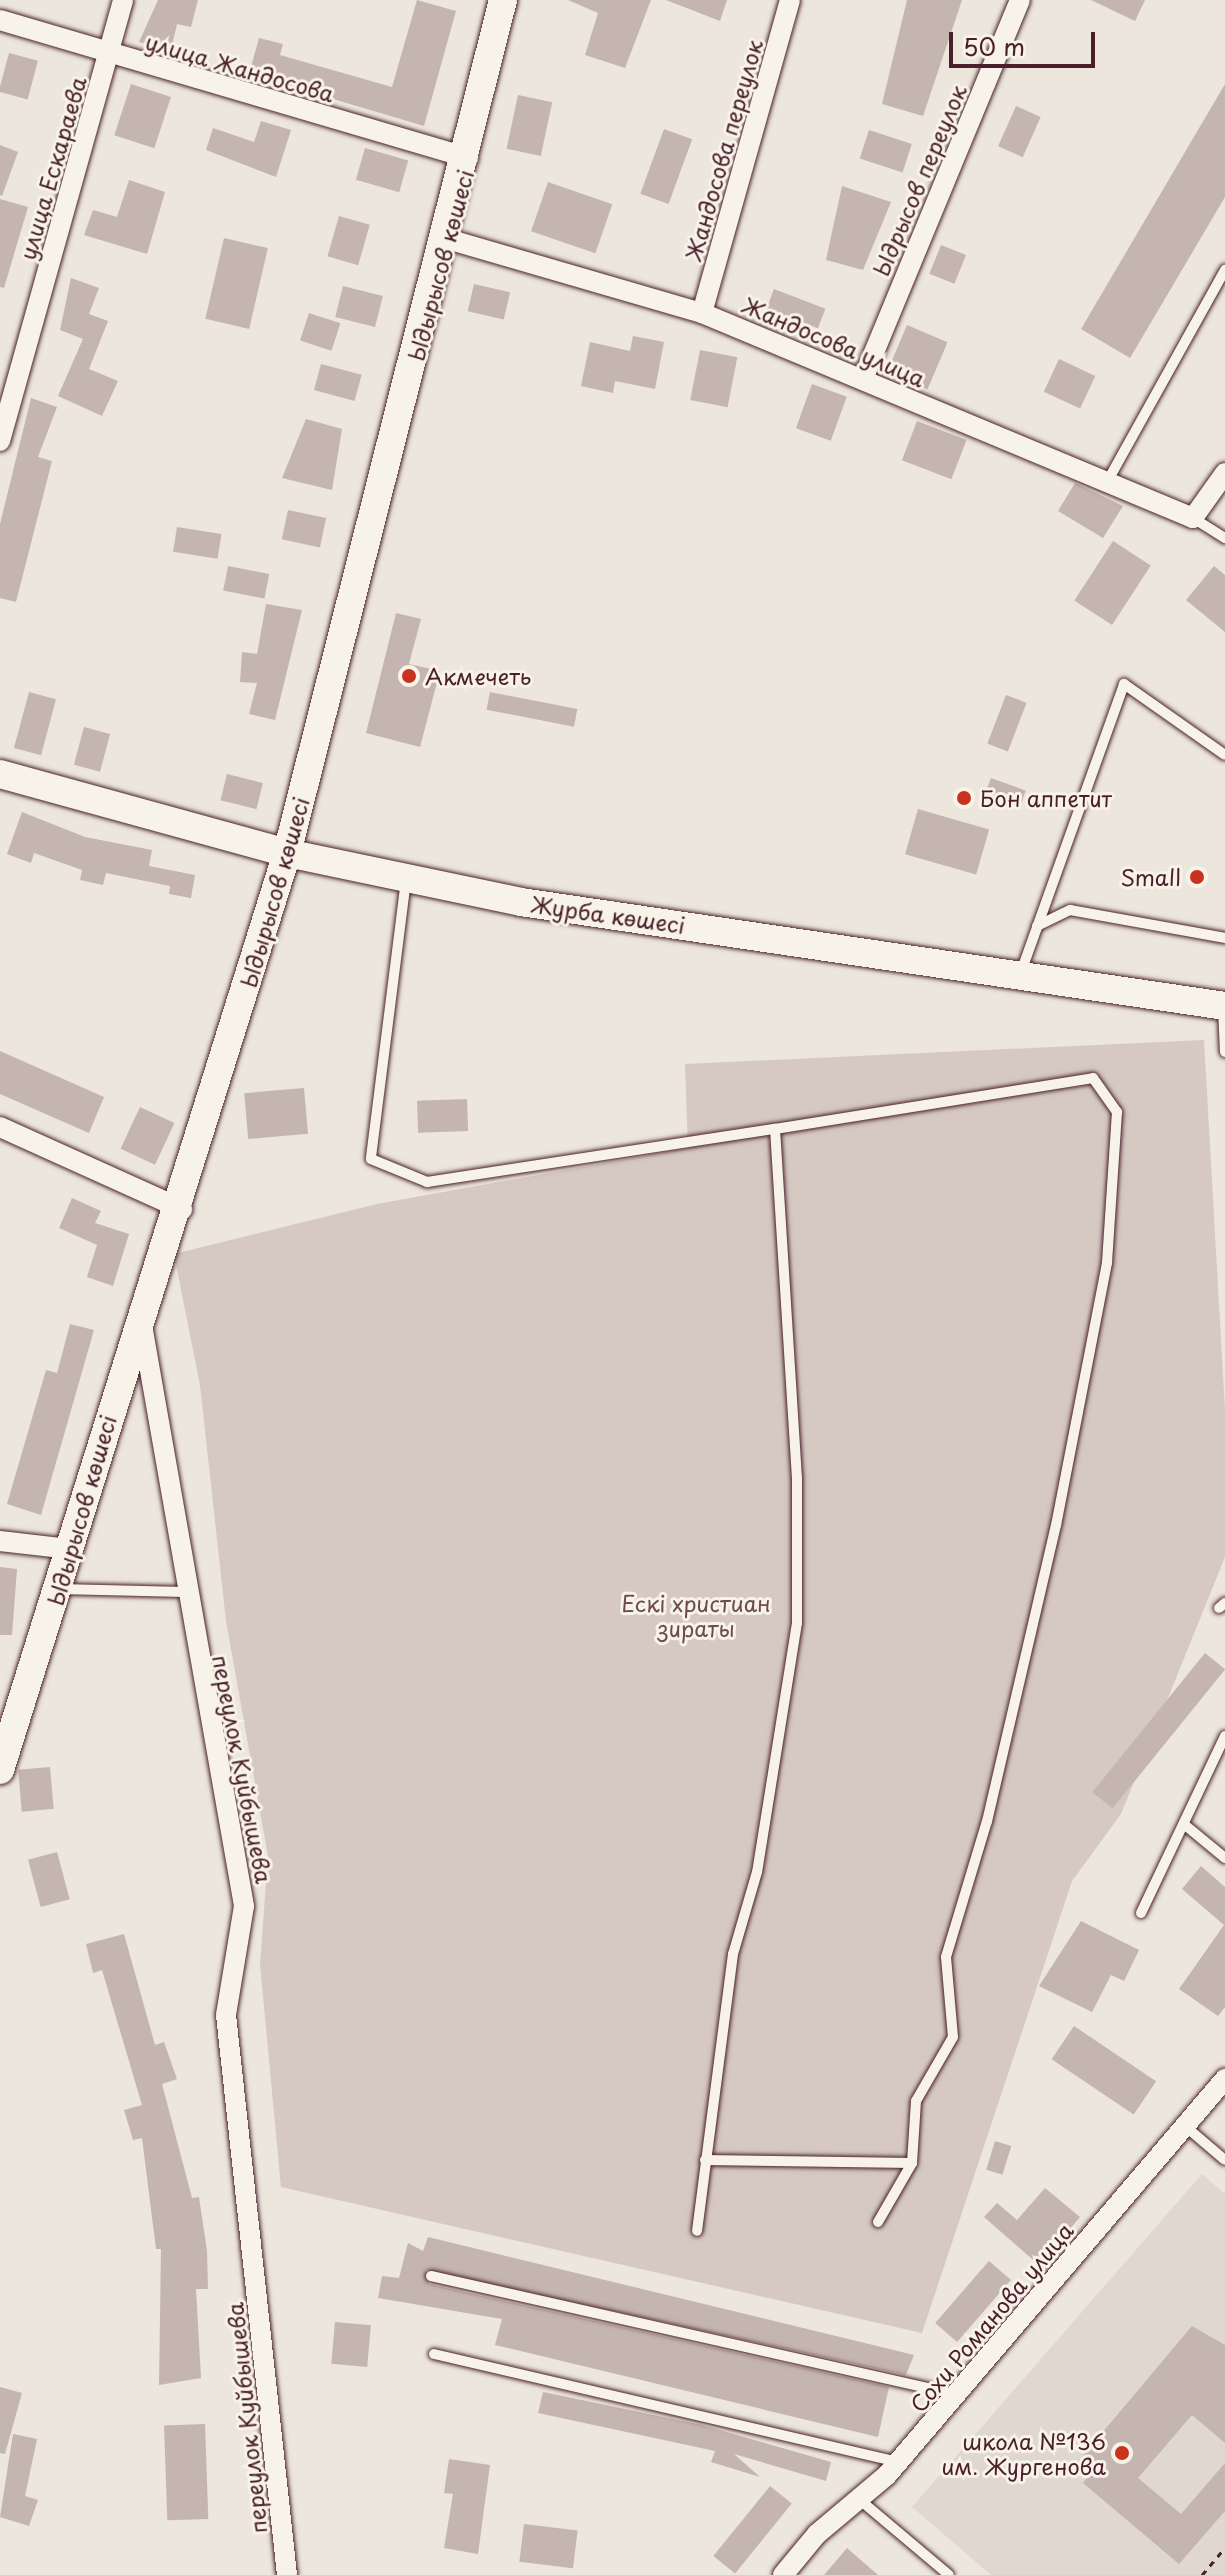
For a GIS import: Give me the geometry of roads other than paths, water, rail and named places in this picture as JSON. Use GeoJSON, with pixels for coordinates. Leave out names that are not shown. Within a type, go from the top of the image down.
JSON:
{"type":"FeatureCollection","features":[{"type":"Feature","properties":{"kind":"street","name":"улица Ескараева"},"geometry":{"type":"LineString","coordinates":[[0,441],[123,0]]}},
{"type":"Feature","properties":{"kind":"street","name":"Ыдырысов көшесі"},"geometry":{"type":"LineString","coordinates":[[0,1770],[58,1589],[139,1309],[182,1209],[287,853],[468,158],[503,0]]}},
{"type":"Feature","properties":{"kind":"street","name":"Жандосова переулок"},"geometry":{"type":"LineString","coordinates":[[702,313],[790,0]]}},
{"type":"Feature","properties":{"kind":"street","name":"Ыдрысов переулок"},"geometry":{"type":"LineString","coordinates":[[863,379],[1020,0]]}},
{"type":"Feature","properties":{"kind":"street","name":"улица Жандосова"},"geometry":{"type":"LineString","coordinates":[[0,20],[468,158]]}},
{"type":"Feature","properties":{"kind":"street","name":"Жандосова улица"},"geometry":{"type":"LineString","coordinates":[[447,239],[702,313],[1193,518]]}},
{"type":"Feature","properties":{"kind":"street"},"geometry":{"type":"LineString","coordinates":[[1193,518],[1225,473]]}},
{"type":"Feature","properties":{"kind":"street","name":"Журба көшесі"},"geometry":{"type":"LineString","coordinates":[[0,774],[287,853],[406,878],[1224,1006]]}},
{"type":"Feature","properties":{"kind":"street"},"geometry":{"type":"LineString","coordinates":[[0,1127],[182,1209]]}},
{"type":"Feature","properties":{"kind":"street","name":"переулок Куйбышева"},"geometry":{"type":"LineString","coordinates":[[139,1309],[185,1592],[244,1906],[226,2015],[287,2575]]}},
{"type":"Feature","properties":{"kind":"street"},"geometry":{"type":"LineString","coordinates":[[0,1541],[69,1549]]}},
{"type":"Feature","properties":{"kind":"street","name":"Сохи Романова улица"},"geometry":{"type":"LineString","coordinates":[[783,2575],[898,2462],[1225,2079]]}},
{"type":"Feature","properties":{"kind":"lane"},"geometry":{"type":"LineString","coordinates":[[1107,482],[1225,270]]}},
{"type":"Feature","properties":{"kind":"lane"},"geometry":{"type":"LineString","coordinates":[[1193,518],[1225,538]]}},
{"type":"Feature","properties":{"kind":"lane"},"geometry":{"type":"LineString","coordinates":[[1020,975],[1124,684],[1225,755]]}},
{"type":"Feature","properties":{"kind":"lane"},"geometry":{"type":"LineString","coordinates":[[406,878],[371,1159],[427,1182],[1093,1078],[1117,1112],[1107,1263],[1056,1525],[987,1821],[946,1957],[953,2037],[916,2101],[912,2163],[878,2222]]}},
{"type":"Feature","properties":{"kind":"lane"},"geometry":{"type":"LineString","coordinates":[[1037,926],[1070,910],[1225,938]]}},
{"type":"Feature","properties":{"kind":"lane"},"geometry":{"type":"LineString","coordinates":[[1224,1006],[1225,1052]]}},
{"type":"Feature","properties":{"kind":"lane"},"geometry":{"type":"LineString","coordinates":[[697,2231],[733,1954],[757,1872],[797,1623],[797,1478],[775,1129]]}},
{"type":"Feature","properties":{"kind":"lane"},"geometry":{"type":"LineString","coordinates":[[58,1589],[185,1592]]}},
{"type":"Feature","properties":{"kind":"lane"},"geometry":{"type":"LineString","coordinates":[[1141,1913],[1225,1736]]}},
{"type":"Feature","properties":{"kind":"lane"},"geometry":{"type":"LineString","coordinates":[[1185,1825],[1225,1858]]}},
{"type":"Feature","properties":{"kind":"lane"},"geometry":{"type":"LineString","coordinates":[[1185,2126],[1225,2160]]}},
{"type":"Feature","properties":{"kind":"lane"},"geometry":{"type":"LineString","coordinates":[[705,2160],[912,2163]]}},
{"type":"Feature","properties":{"kind":"lane"},"geometry":{"type":"LineString","coordinates":[[431,2276],[956,2395]]}},
{"type":"Feature","properties":{"kind":"lane"},"geometry":{"type":"LineString","coordinates":[[434,2354],[898,2462]]}},
{"type":"Feature","properties":{"kind":"lane"},"geometry":{"type":"LineString","coordinates":[[860,2500],[944,2574]]}},
{"type":"Feature","properties":{"kind":"place","name":"Акмечеть"},"geometry":{"type":"Point","coordinates":[409,676]}},
{"type":"Feature","properties":{"kind":"place","name":"Бон аппетит"},"geometry":{"type":"Point","coordinates":[964,798]}},
{"type":"Feature","properties":{"kind":"place","name":"Small"},"geometry":{"type":"Point","coordinates":[1197,877]}},
{"type":"Feature","properties":{"kind":"place","name":"школа №136 им. Жургенова"},"geometry":{"type":"Point","coordinates":[1122,2453]}},
{"type":"Feature","properties":{"kind":"park label","name":"Ескі христиан зираты"},"geometry":{"type":"Point","coordinates":[696,1614]}}]}
